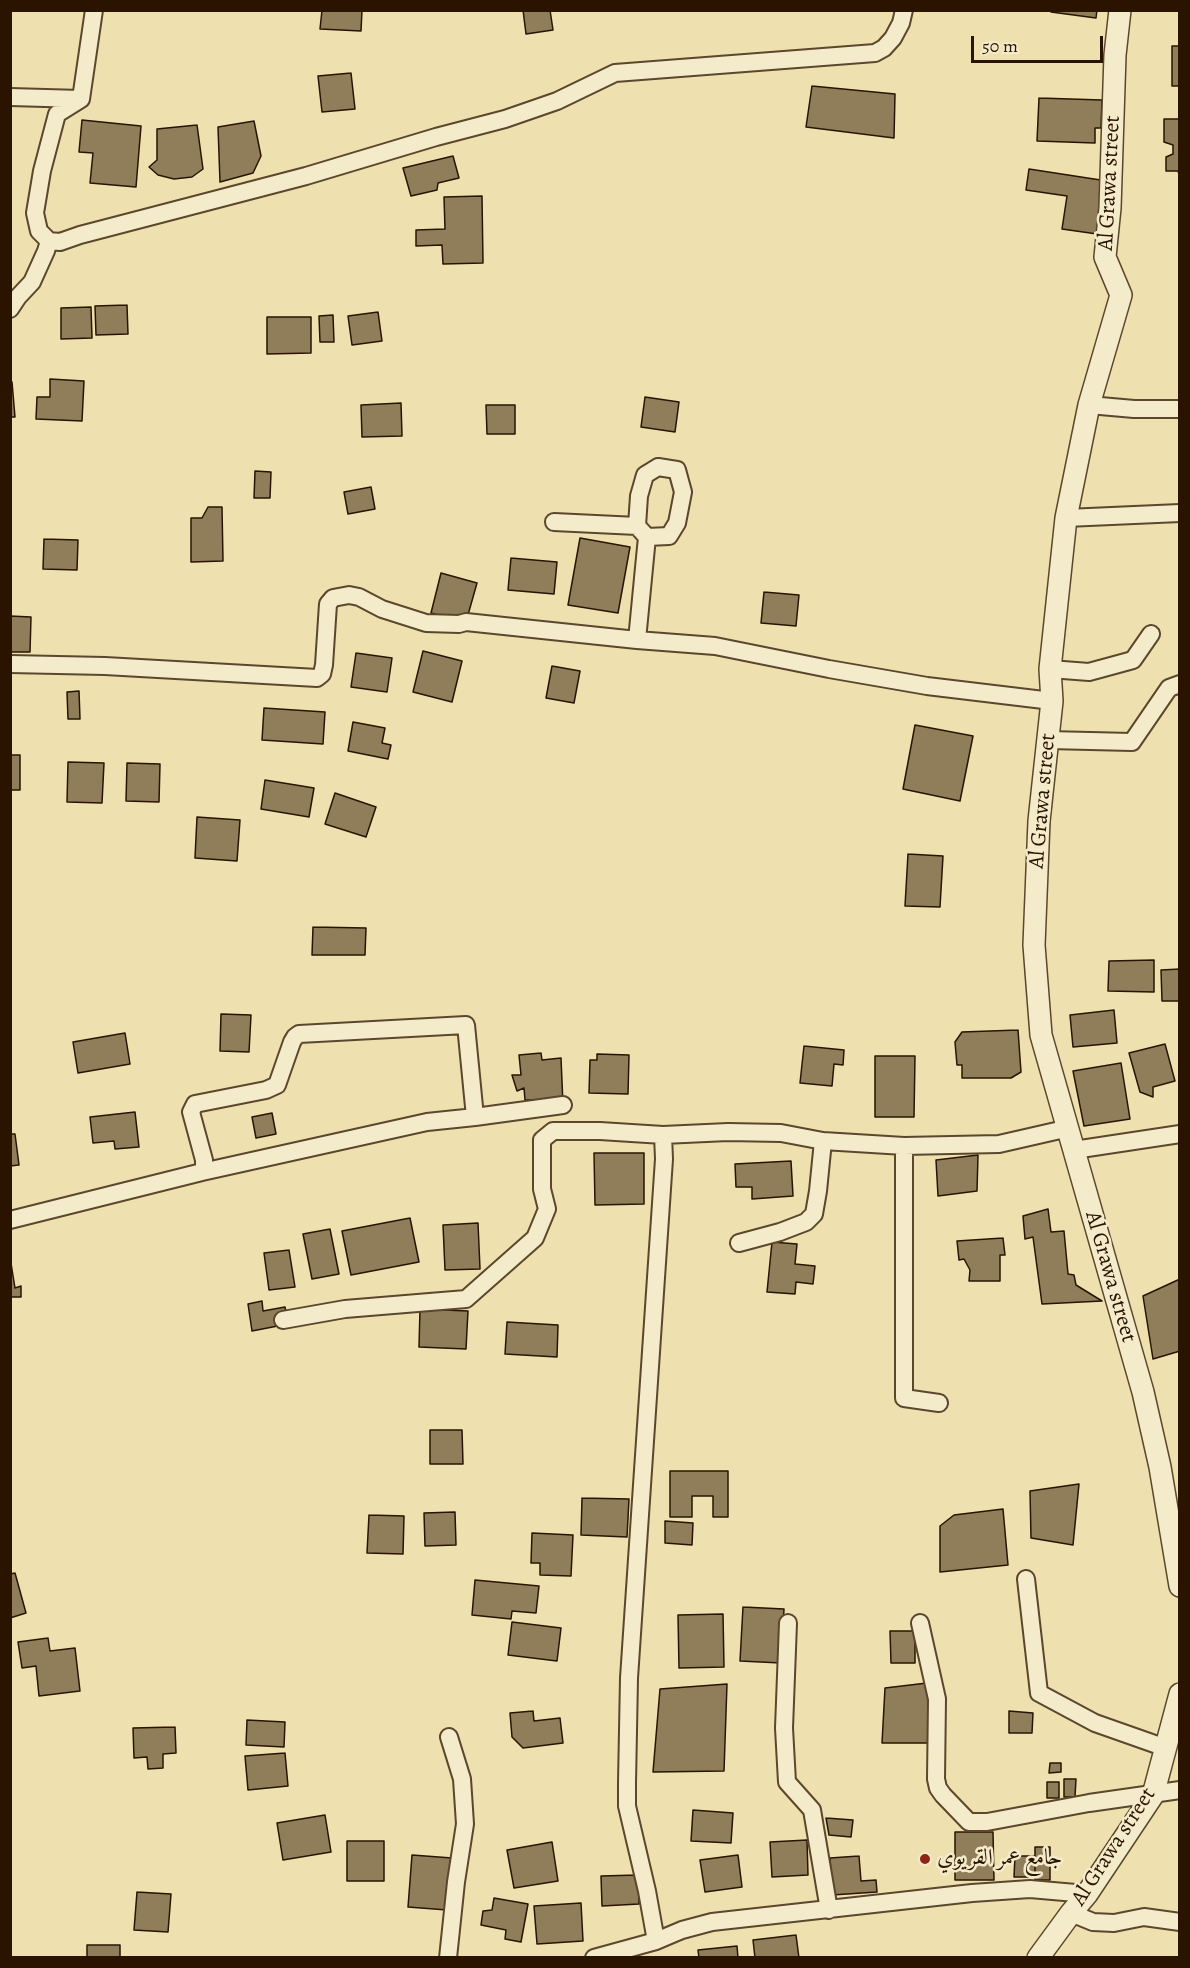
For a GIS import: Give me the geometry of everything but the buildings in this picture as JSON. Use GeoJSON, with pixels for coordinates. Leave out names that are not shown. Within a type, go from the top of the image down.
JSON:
{"type":"FeatureCollection","features":[{"type":"Feature","properties":{"kind":"street"},"geometry":{"type":"LineString","coordinates":[[94,10],[81,99],[57,114],[42,171],[35,213],[39,231],[49,241],[60,242],[306,176],[505,119],[557,100],[615,74],[875,54],[893,39],[901,23],[904,10]]}},
{"type":"Feature","properties":{"kind":"street","name":"Al Grawa street"},"geometry":{"type":"LineString","coordinates":[[1120,10],[1115,55],[1110,208],[1105,257],[1121,296],[1089,405],[1066,518],[1050,669],[1052,701],[1039,821],[1035,945],[1041,1035],[1143,1392],[1160,1467],[1179,1586]]}},
{"type":"Feature","properties":{"kind":"street"},"geometry":{"type":"LineString","coordinates":[[10,97],[81,99]]}},
{"type":"Feature","properties":{"kind":"street"},"geometry":{"type":"LineString","coordinates":[[10,309],[32,282],[49,241]]}},
{"type":"Feature","properties":{"kind":"street"},"geometry":{"type":"LineString","coordinates":[[1089,405],[1134,409],[1179,409]]}},
{"type":"Feature","properties":{"kind":"street"},"geometry":{"type":"LineString","coordinates":[[1066,518],[1179,513]]}},
{"type":"Feature","properties":{"kind":"street"},"geometry":{"type":"LineString","coordinates":[[554,522],[642,531],[637,640]]}},
{"type":"Feature","properties":{"kind":"street"},"geometry":{"type":"LineString","coordinates":[[10,664],[105,666],[317,678],[322,674],[324,665],[328,604],[333,598],[343,595],[359,597],[382,609],[426,623],[459,624],[466,622],[714,646],[927,686],[1052,701]]}},
{"type":"Feature","properties":{"kind":"street"},"geometry":{"type":"LineString","coordinates":[[1050,669],[1089,672],[1133,660],[1151,634]]}},
{"type":"Feature","properties":{"kind":"street"},"geometry":{"type":"LineString","coordinates":[[1048,740],[1132,742],[1169,688],[1179,684]]}},
{"type":"Feature","properties":{"kind":"street"},"geometry":{"type":"LineString","coordinates":[[201,1172],[204,1168],[204,1160],[191,1113],[195,1104],[266,1090],[277,1085],[292,1042],[299,1034],[466,1025],[475,1118]]}},
{"type":"Feature","properties":{"kind":"street"},"geometry":{"type":"LineString","coordinates":[[10,1220],[201,1172],[427,1122],[475,1118],[563,1105]]}},
{"type":"Feature","properties":{"kind":"street"},"geometry":{"type":"LineString","coordinates":[[284,1320],[345,1309],[466,1299],[535,1238],[547,1209],[542,1189],[542,1140],[553,1131],[663,1135],[728,1132],[781,1133],[823,1141],[904,1146],[999,1144],[1069,1128]]}},
{"type":"Feature","properties":{"kind":"street"},"geometry":{"type":"LineString","coordinates":[[1074,1150],[1179,1134]]}},
{"type":"Feature","properties":{"kind":"street"},"geometry":{"type":"LineString","coordinates":[[656,1941],[627,1806],[627,1782],[628,1678],[664,1159],[663,1135]]}},
{"type":"Feature","properties":{"kind":"street"},"geometry":{"type":"LineString","coordinates":[[739,1243],[806,1222],[814,1214],[823,1141]]}},
{"type":"Feature","properties":{"kind":"street"},"geometry":{"type":"LineString","coordinates":[[904,1146],[904,1398],[939,1403]]}},
{"type":"Feature","properties":{"kind":"street"},"geometry":{"type":"LineString","coordinates":[[1026,1579],[1039,1694],[1095,1723],[1166,1748]]}},
{"type":"Feature","properties":{"kind":"street"},"geometry":{"type":"LineString","coordinates":[[788,1623],[784,1728],[787,1782],[812,1810],[829,1910]]}},
{"type":"Feature","properties":{"kind":"street"},"geometry":{"type":"LineString","coordinates":[[920,1623],[937,1699],[936,1779],[938,1788],[969,1822],[987,1822],[1089,1803],[1179,1791]]}},
{"type":"Feature","properties":{"kind":"street","name":"Al Grawa street"},"geometry":{"type":"LineString","coordinates":[[1038,1958],[1087,1894],[1154,1795],[1179,1694]]}},
{"type":"Feature","properties":{"kind":"street"},"geometry":{"type":"LineString","coordinates":[[448,1958],[465,1824],[462,1779],[449,1737]]}},
{"type":"Feature","properties":{"kind":"street"},"geometry":{"type":"LineString","coordinates":[[594,1958],[656,1941],[682,1929],[712,1922],[972,1893],[1030,1889],[1087,1894]]}},
{"type":"Feature","properties":{"kind":"street"},"geometry":{"type":"LineString","coordinates":[[1071,1913],[1093,1922],[1114,1923],[1144,1917],[1179,1922]]}},
{"type":"Feature","properties":{"kind":"place","name":"جامع عمر القريوي"},"geometry":{"type":"Point","coordinates":[925,1859]}}]}
